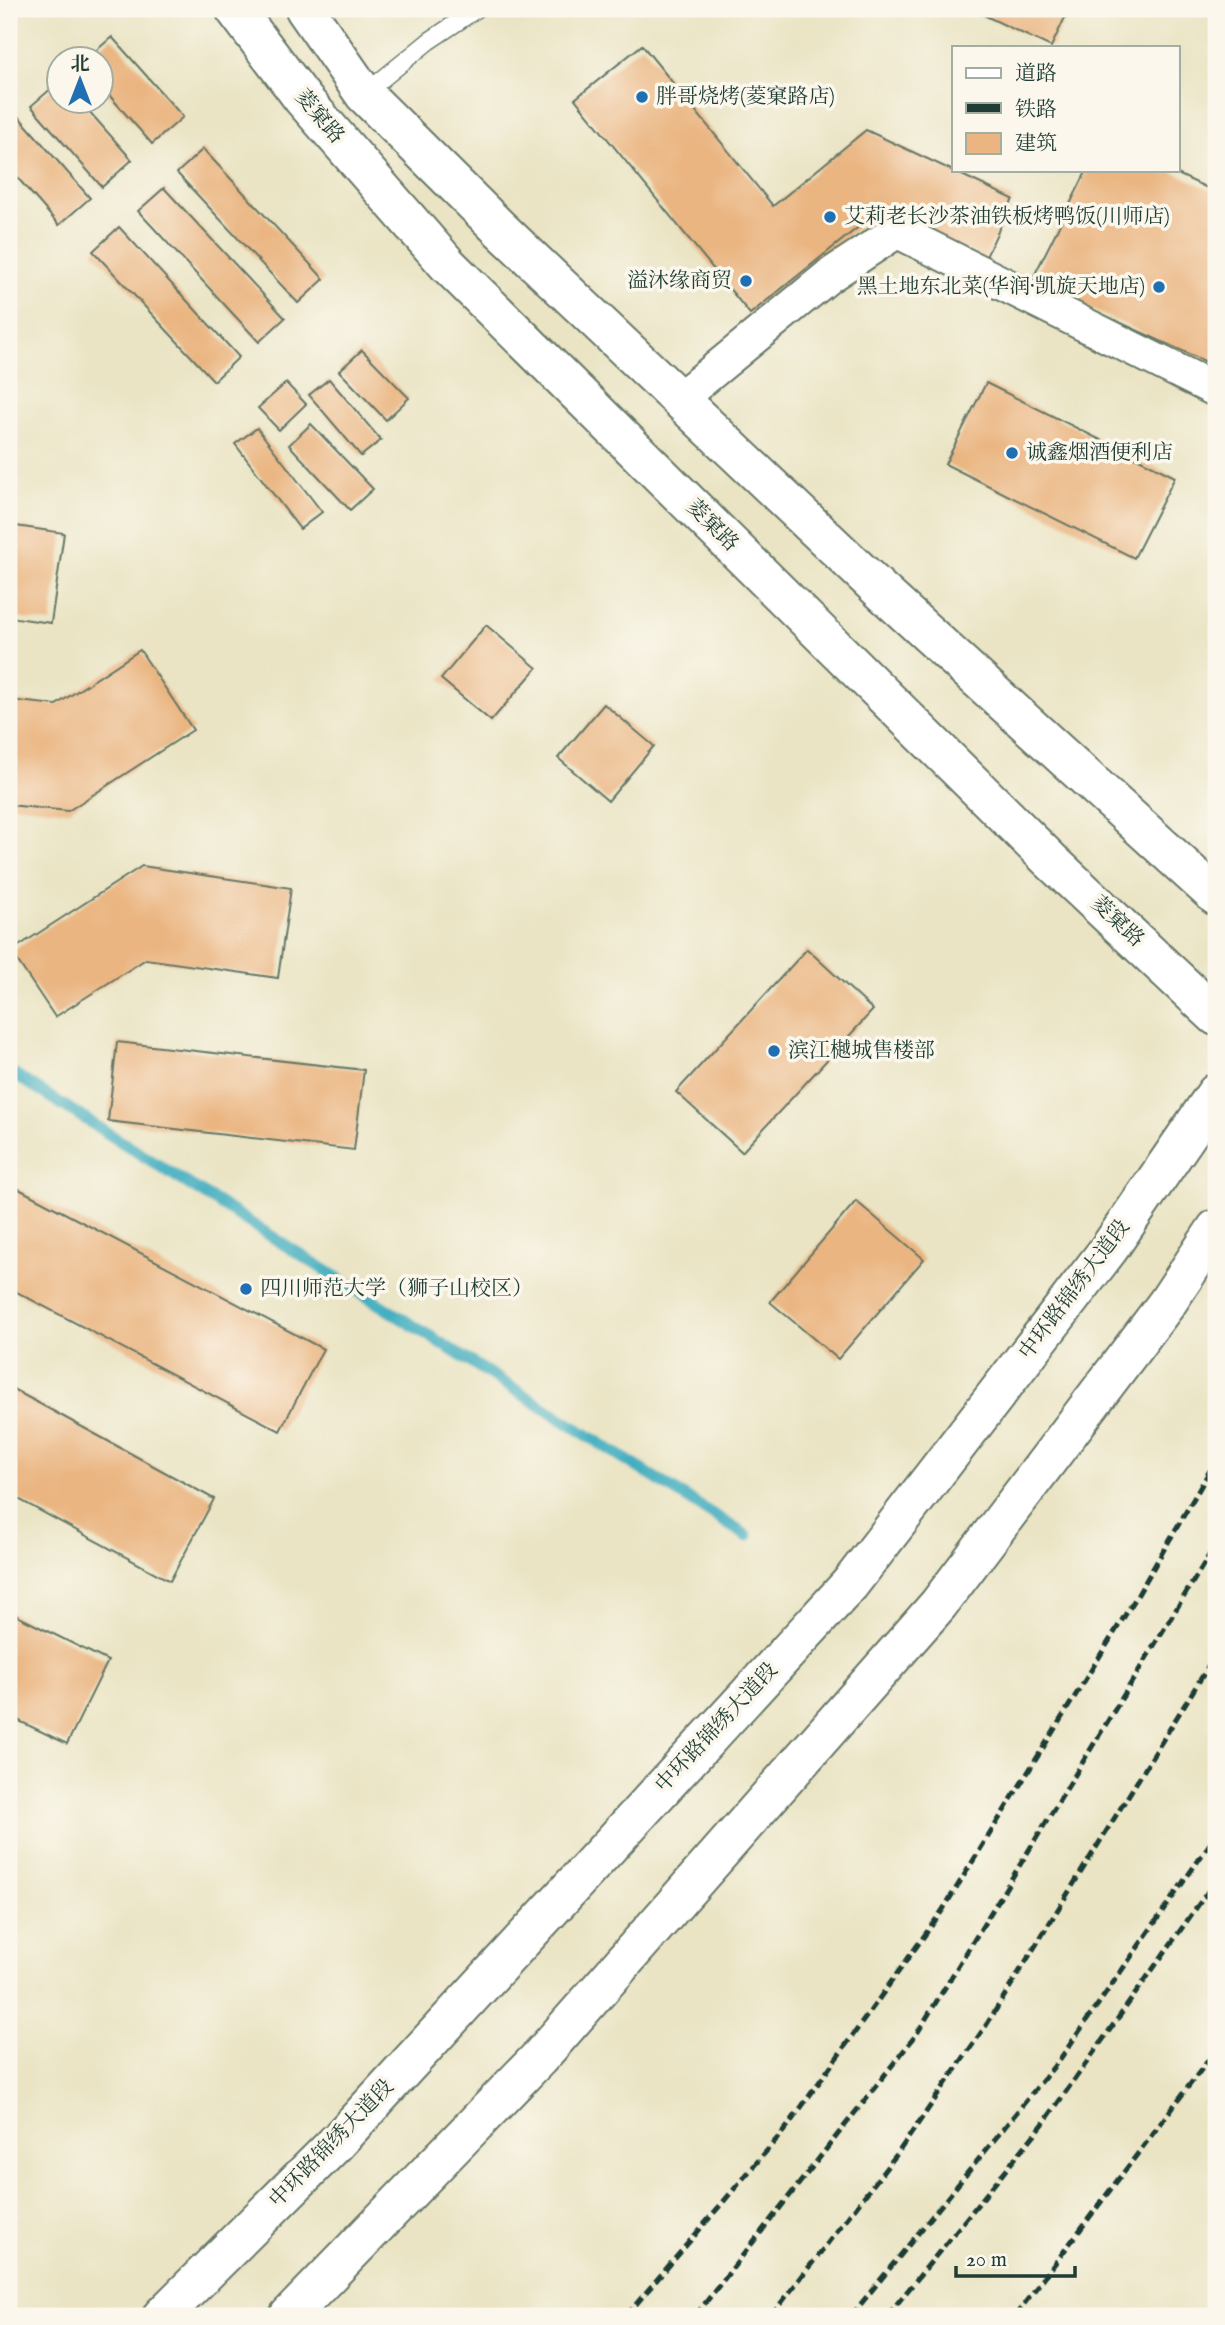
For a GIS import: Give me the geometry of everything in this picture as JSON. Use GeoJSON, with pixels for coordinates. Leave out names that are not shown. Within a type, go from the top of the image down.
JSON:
{"type":"FeatureCollection","features":[{"type":"Feature","properties":{"kind":"main road","name":"菱窠路"},"geometry":{"type":"LineString","coordinates":[[235,9],[303,99],[448,265],[1051,861],[1216,1016]]}},
{"type":"Feature","properties":{"kind":"main road"},"geometry":{"type":"LineString","coordinates":[[305,9],[363,94],[499,228],[879,589],[1216,895]]}},
{"type":"Feature","properties":{"kind":"main road","name":"中环路锦绣大道段"},"geometry":{"type":"LineString","coordinates":[[162,2316],[337,2142],[850,1584],[1108,1250],[1216,1093]]}},
{"type":"Feature","properties":{"kind":"main road"},"geometry":{"type":"LineString","coordinates":[[289,2316],[539,2058],[938,1605],[1167,1303],[1216,1229]]}},
{"type":"Feature","properties":{"kind":"street"},"geometry":{"type":"LineString","coordinates":[[679,399],[829,276],[897,231],[1214,388],[1216,385]]}},
{"type":"Feature","properties":{"kind":"lane"},"geometry":{"type":"LineString","coordinates":[[363,94],[429,41],[477,9]]}},
{"type":"Feature","properties":{"kind":"building"},"geometry":{"type":"Polygon","coordinates":[[[971,9],[1069,9],[1051,46],[971,9]]]}},
{"type":"Feature","properties":{"kind":"building"},"geometry":{"type":"Polygon","coordinates":[[[112,37],[183,117],[152,144],[116,103],[116,46],[101,46],[112,37]]]}},
{"type":"Feature","properties":{"kind":"building"},"geometry":{"type":"Polygon","coordinates":[[[642,45],[773,206],[866,130],[1013,199],[985,259],[881,209],[750,314],[575,99],[642,45]]]}},
{"type":"Feature","properties":{"kind":"building"},"geometry":{"type":"Polygon","coordinates":[[[46,93],[46,116],[93,116],[132,160],[102,187],[31,106],[46,93]]]}},
{"type":"Feature","properties":{"kind":"building"},"geometry":{"type":"Polygon","coordinates":[[[19,117],[90,198],[59,225],[9,168],[9,126],[19,117]]]}},
{"type":"Feature","properties":{"kind":"building"},"geometry":{"type":"Polygon","coordinates":[[[203,149],[324,279],[298,303],[177,173],[203,149]]]}},
{"type":"Feature","properties":{"kind":"building"},"geometry":{"type":"Polygon","coordinates":[[[1086,172],[1173,172],[1216,192],[1216,354],[1211,364],[1031,282],[1086,172]]]}},
{"type":"Feature","properties":{"kind":"building"},"geometry":{"type":"Polygon","coordinates":[[[164,188],[285,318],[259,342],[138,211],[164,188]]]}},
{"type":"Feature","properties":{"kind":"building"},"geometry":{"type":"Polygon","coordinates":[[[119,227],[239,357],[214,381],[93,251],[119,227]]]}},
{"type":"Feature","properties":{"kind":"building"},"geometry":{"type":"Polygon","coordinates":[[[362,350],[409,398],[386,420],[339,371],[362,350]]]}},
{"type":"Feature","properties":{"kind":"building"},"geometry":{"type":"Polygon","coordinates":[[[329,379],[381,440],[361,456],[309,395],[329,379]]]}},
{"type":"Feature","properties":{"kind":"building"},"geometry":{"type":"Polygon","coordinates":[[[286,383],[306,404],[279,430],[258,408],[286,383]]]}},
{"type":"Feature","properties":{"kind":"building"},"geometry":{"type":"Polygon","coordinates":[[[986,383],[1175,477],[1134,558],[945,464],[986,383]]]}},
{"type":"Feature","properties":{"kind":"building"},"geometry":{"type":"Polygon","coordinates":[[[311,424],[373,489],[350,510],[289,445],[311,424]]]}},
{"type":"Feature","properties":{"kind":"building"},"geometry":{"type":"Polygon","coordinates":[[[257,428],[322,512],[300,529],[235,444],[257,428]]]}},
{"type":"Feature","properties":{"kind":"building"},"geometry":{"type":"Polygon","coordinates":[[[9,525],[64,533],[51,623],[9,617],[9,525]]]}},
{"type":"Feature","properties":{"kind":"building"},"geometry":{"type":"Polygon","coordinates":[[[486,625],[537,668],[491,721],[441,679],[486,625]]]}},
{"type":"Feature","properties":{"kind":"building"},"geometry":{"type":"Polygon","coordinates":[[[140,650],[193,730],[68,811],[9,805],[9,700],[56,705],[140,650]]]}},
{"type":"Feature","properties":{"kind":"building"},"geometry":{"type":"Polygon","coordinates":[[[604,704],[654,746],[608,801],[558,758],[604,704]]]}},
{"type":"Feature","properties":{"kind":"building"},"geometry":{"type":"Polygon","coordinates":[[[142,866],[291,888],[278,978],[146,959],[55,1017],[11,951],[142,866]]]}},
{"type":"Feature","properties":{"kind":"building","name":"滨江樾城售楼部"},"geometry":{"type":"Polygon","coordinates":[[[807,949],[873,1010],[742,1152],[676,1092],[807,949]]]}},
{"type":"Feature","properties":{"kind":"building"},"geometry":{"type":"Polygon","coordinates":[[[117,1042],[364,1070],[354,1150],[108,1121],[117,1042]]]}},
{"type":"Feature","properties":{"kind":"building"},"geometry":{"type":"Polygon","coordinates":[[[17,1188],[323,1349],[280,1431],[9,1288],[9,1205],[17,1188]]]}},
{"type":"Feature","properties":{"kind":"building"},"geometry":{"type":"Polygon","coordinates":[[[856,1201],[924,1259],[838,1359],[770,1302],[856,1201]]]}},
{"type":"Feature","properties":{"kind":"building"},"geometry":{"type":"Polygon","coordinates":[[[9,1387],[214,1499],[170,1581],[9,1494],[9,1387]]]}},
{"type":"Feature","properties":{"kind":"building"},"geometry":{"type":"Polygon","coordinates":[[[9,1612],[108,1661],[67,1744],[9,1716],[9,1612]]]}},
{"type":"Feature","properties":{"kind":"waterway"},"geometry":{"type":"LineString","coordinates":[[9,1071],[747,1536]]}},
{"type":"Feature","properties":{"kind":"railway"},"geometry":{"type":"LineString","coordinates":[[626,2316],[787,2127],[942,1911],[1137,1596],[1216,1460]]}},
{"type":"Feature","properties":{"kind":"railway"},"geometry":{"type":"LineString","coordinates":[[695,2316],[916,2035],[1216,1544]]}},
{"type":"Feature","properties":{"kind":"railway"},"geometry":{"type":"LineString","coordinates":[[771,2316],[897,2154],[987,2024],[1216,1654]]}},
{"type":"Feature","properties":{"kind":"railway"},"geometry":{"type":"LineString","coordinates":[[851,2316],[1060,2059],[1216,1835]]}},
{"type":"Feature","properties":{"kind":"railway"},"geometry":{"type":"LineString","coordinates":[[887,2316],[1043,2124],[1216,1880]]}},
{"type":"Feature","properties":{"kind":"railway"},"geometry":{"type":"LineString","coordinates":[[1015,2316],[1216,2050]]}},
{"type":"Feature","properties":{"kind":"place","name":"胖哥烧烤(菱窠路店)"},"geometry":{"type":"Point","coordinates":[642,97]}},
{"type":"Feature","properties":{"kind":"place","name":"艾莉老长沙茶油铁板烤鸭饭(川师店)"},"geometry":{"type":"Point","coordinates":[830,217]}},
{"type":"Feature","properties":{"kind":"place","name":"溢沐缘商贸"},"geometry":{"type":"Point","coordinates":[746,281]}},
{"type":"Feature","properties":{"kind":"place","name":"黑土地东北菜(华润·凯旋天地店)"},"geometry":{"type":"Point","coordinates":[1159,287]}},
{"type":"Feature","properties":{"kind":"place","name":"诚鑫烟酒便利店"},"geometry":{"type":"Point","coordinates":[1012,453]}},
{"type":"Feature","properties":{"kind":"place","name":"滨江樾城售楼部"},"geometry":{"type":"Point","coordinates":[774,1051]}},
{"type":"Feature","properties":{"kind":"place","name":"四川师范大学（狮子山校区）"},"geometry":{"type":"Point","coordinates":[246,1289]}}]}
